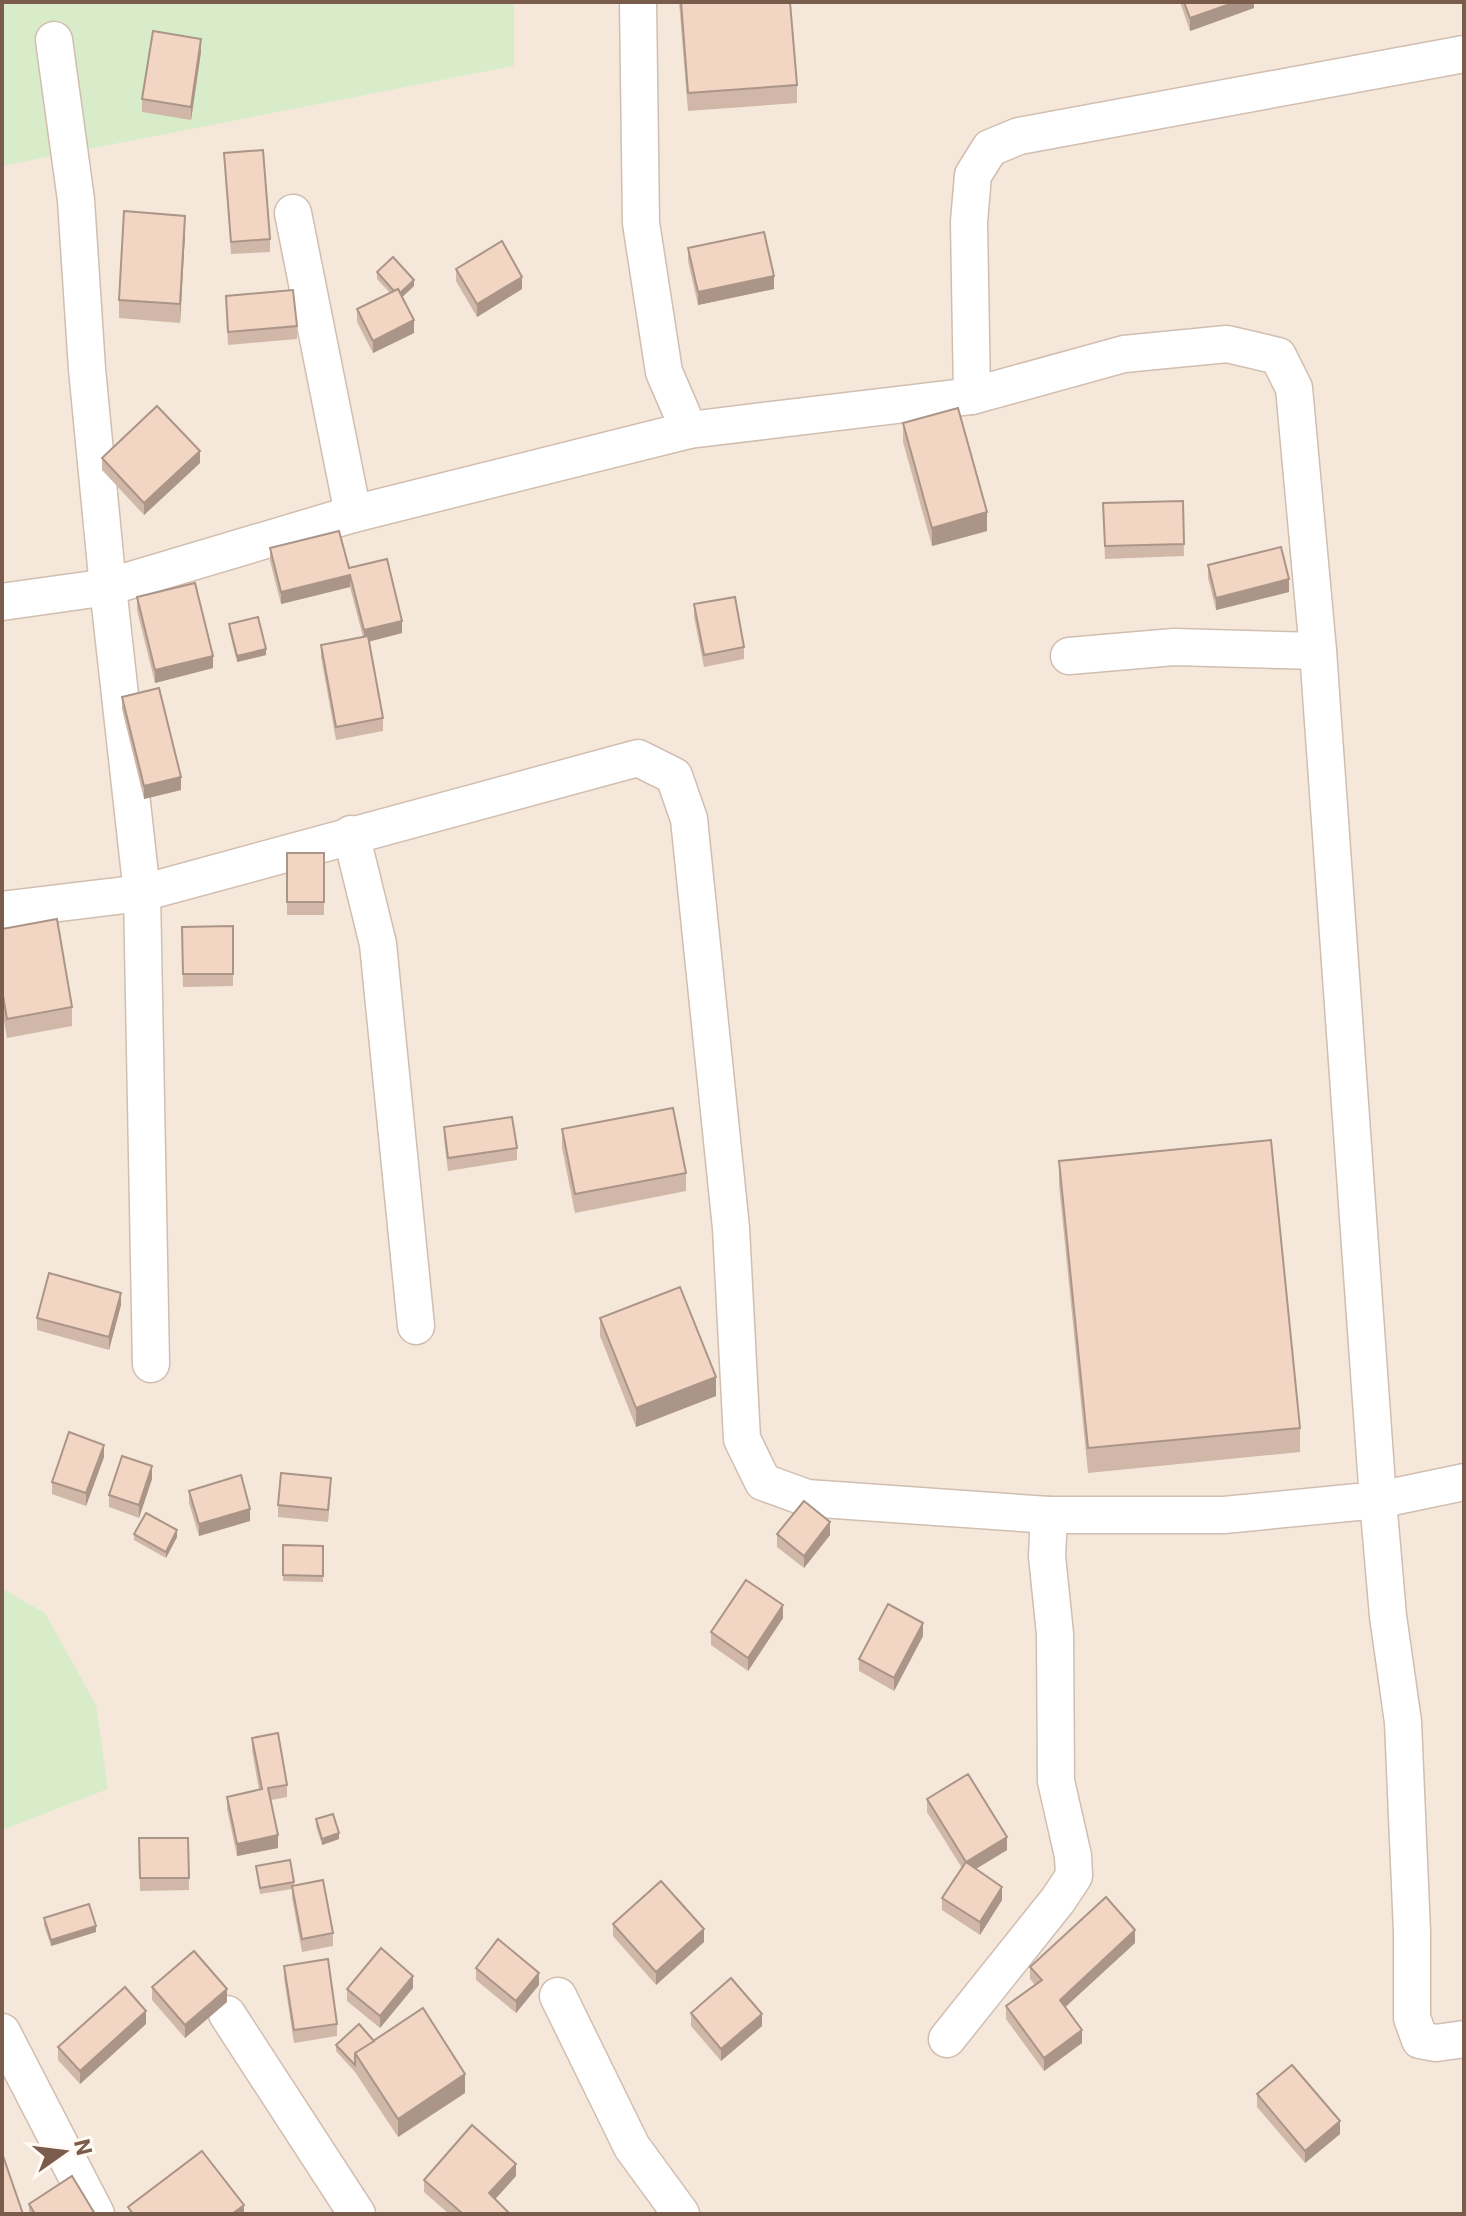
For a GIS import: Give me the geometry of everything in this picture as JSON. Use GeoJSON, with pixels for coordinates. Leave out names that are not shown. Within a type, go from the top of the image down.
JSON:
{"type":"FeatureCollection","features":[{"type":"Feature","properties":{"kind":"street"},"geometry":{"type":"LineString","coordinates":[[638,2],[641,223],[664,372],[689,430]]}},
{"type":"Feature","properties":{"kind":"street"},"geometry":{"type":"LineString","coordinates":[[54,40],[76,200],[87,369],[142,893],[151,1364]]}},
{"type":"Feature","properties":{"kind":"street"},"geometry":{"type":"LineString","coordinates":[[972,396],[969,222],[973,175],[990,148],[1019,136],[1464,54]]}},
{"type":"Feature","properties":{"kind":"street"},"geometry":{"type":"LineString","coordinates":[[293,213],[353,514]]}},
{"type":"Feature","properties":{"kind":"street"},"geometry":{"type":"LineString","coordinates":[[2,602],[108,587],[353,514],[689,430],[972,396],[1124,354],[1227,344],[1278,356],[1294,388],[1318,651],[1378,1500],[1388,1616],[1403,1722],[1412,1932],[1412,2018],[1420,2040],[1436,2043],[1464,2039]]}},
{"type":"Feature","properties":{"kind":"street"},"geometry":{"type":"LineString","coordinates":[[1069,656],[1174,647],[1318,651]]}},
{"type":"Feature","properties":{"kind":"street"},"geometry":{"type":"LineString","coordinates":[[2,910],[142,893],[638,758],[674,776],[689,819],[730,1213],[742,1439],[763,1482],[807,1498],[1049,1515],[1224,1515],[1378,1500],[1464,1482]]}},
{"type":"Feature","properties":{"kind":"street"},"geometry":{"type":"LineString","coordinates":[[351,834],[378,944],[416,1326]]}},
{"type":"Feature","properties":{"kind":"street"},"geometry":{"type":"LineString","coordinates":[[947,2039],[1074,1876],[1073,1856],[1056,1781],[1055,1634],[1047,1556],[1049,1515]]}},
{"type":"Feature","properties":{"kind":"street"},"geometry":{"type":"LineString","coordinates":[[558,1996],[632,2147],[681,2214]]}},
{"type":"Feature","properties":{"kind":"street"},"geometry":{"type":"LineString","coordinates":[[227,2014],[357,2214]]}},
{"type":"Feature","properties":{"kind":"street"},"geometry":{"type":"LineString","coordinates":[[2,2032],[96,2214]]}},
{"type":"Feature","properties":{"kind":"shaded area"},"geometry":{"type":"Polygon","coordinates":[[[514,2],[1464,2],[1464,2214],[2,2214],[2,1830],[107,1789],[45,1613],[2,1588],[2,166],[513,66],[514,2]]]}},
{"type":"Feature","properties":{"kind":"green space"},"geometry":{"type":"Polygon","coordinates":[[[2,2],[514,2],[514,66],[2,166],[2,2]]]}},
{"type":"Feature","properties":{"kind":"green space"},"geometry":{"type":"Polygon","coordinates":[[[2,1588],[45,1613],[96,1705],[108,1789],[2,1830],[2,1588]]]}},
{"type":"Feature","properties":{"kind":"building"},"geometry":{"type":"Polygon","coordinates":[[[681,2],[790,2],[797,85],[688,93],[681,2]]]}},
{"type":"Feature","properties":{"kind":"building"},"geometry":{"type":"Polygon","coordinates":[[[1184,2],[1236,2],[1190,18],[1184,2]]]}},
{"type":"Feature","properties":{"kind":"building"},"geometry":{"type":"Polygon","coordinates":[[[153,31],[201,39],[191,107],[142,99],[153,31]]]}},
{"type":"Feature","properties":{"kind":"building"},"geometry":{"type":"Polygon","coordinates":[[[263,150],[270,239],[231,242],[224,153],[263,150]]]}},
{"type":"Feature","properties":{"kind":"building"},"geometry":{"type":"Polygon","coordinates":[[[124,211],[185,216],[180,304],[119,300],[124,211]]]}},
{"type":"Feature","properties":{"kind":"building"},"geometry":{"type":"Polygon","coordinates":[[[764,232],[774,276],[698,292],[688,248],[764,232]]]}},
{"type":"Feature","properties":{"kind":"building"},"geometry":{"type":"Polygon","coordinates":[[[502,241],[522,277],[477,304],[456,269],[502,241]]]}},
{"type":"Feature","properties":{"kind":"building"},"geometry":{"type":"Polygon","coordinates":[[[393,257],[414,280],[400,293],[398,289],[394,291],[377,272],[393,257]]]}},
{"type":"Feature","properties":{"kind":"building"},"geometry":{"type":"Polygon","coordinates":[[[398,289],[414,320],[373,341],[357,309],[398,289]]]}},
{"type":"Feature","properties":{"kind":"building"},"geometry":{"type":"Polygon","coordinates":[[[293,290],[297,326],[228,332],[226,296],[293,290]]]}},
{"type":"Feature","properties":{"kind":"building"},"geometry":{"type":"Polygon","coordinates":[[[157,406],[200,451],[144,503],[102,458],[157,406]]]}},
{"type":"Feature","properties":{"kind":"building"},"geometry":{"type":"Polygon","coordinates":[[[958,408],[987,512],[932,528],[903,423],[958,408]]]}},
{"type":"Feature","properties":{"kind":"building"},"geometry":{"type":"Polygon","coordinates":[[[1183,501],[1184,544],[1105,546],[1103,503],[1183,501]]]}},
{"type":"Feature","properties":{"kind":"building"},"geometry":{"type":"Polygon","coordinates":[[[339,531],[349,568],[387,559],[402,621],[364,630],[350,575],[281,592],[270,548],[339,531]]]}},
{"type":"Feature","properties":{"kind":"building"},"geometry":{"type":"Polygon","coordinates":[[[1281,547],[1289,579],[1216,598],[1208,565],[1281,547]]]}},
{"type":"Feature","properties":{"kind":"building"},"geometry":{"type":"Polygon","coordinates":[[[195,583],[213,656],[155,670],[137,597],[195,583]]]}},
{"type":"Feature","properties":{"kind":"building"},"geometry":{"type":"Polygon","coordinates":[[[735,597],[744,647],[704,655],[694,604],[735,597]]]}},
{"type":"Feature","properties":{"kind":"building"},"geometry":{"type":"Polygon","coordinates":[[[258,617],[266,649],[237,656],[229,624],[258,617]]]}},
{"type":"Feature","properties":{"kind":"building"},"geometry":{"type":"Polygon","coordinates":[[[368,636],[383,718],[336,727],[321,645],[368,636]]]}},
{"type":"Feature","properties":{"kind":"building"},"geometry":{"type":"Polygon","coordinates":[[[159,688],[181,777],[144,786],[122,697],[159,688]]]}},
{"type":"Feature","properties":{"kind":"building"},"geometry":{"type":"Polygon","coordinates":[[[287,853],[324,853],[324,902],[287,902],[287,853]]]}},
{"type":"Feature","properties":{"kind":"building"},"geometry":{"type":"Polygon","coordinates":[[[57,919],[72,1007],[7,1019],[2,990],[2,929],[57,919]]]}},
{"type":"Feature","properties":{"kind":"building"},"geometry":{"type":"Polygon","coordinates":[[[233,926],[233,974],[183,974],[182,927],[233,926]]]}},
{"type":"Feature","properties":{"kind":"building"},"geometry":{"type":"Polygon","coordinates":[[[673,1108],[686,1173],[575,1194],[562,1129],[673,1108]]]}},
{"type":"Feature","properties":{"kind":"building"},"geometry":{"type":"Polygon","coordinates":[[[512,1117],[517,1148],[448,1158],[444,1127],[512,1117]]]}},
{"type":"Feature","properties":{"kind":"building"},"geometry":{"type":"Polygon","coordinates":[[[1271,1140],[1300,1428],[1088,1448],[1059,1161],[1271,1140]]]}},
{"type":"Feature","properties":{"kind":"building"},"geometry":{"type":"Polygon","coordinates":[[[49,1273],[121,1293],[109,1337],[37,1318],[49,1273]]]}},
{"type":"Feature","properties":{"kind":"building"},"geometry":{"type":"Polygon","coordinates":[[[680,1287],[716,1377],[636,1408],[600,1318],[680,1287]]]}},
{"type":"Feature","properties":{"kind":"building"},"geometry":{"type":"Polygon","coordinates":[[[69,1432],[104,1445],[86,1493],[52,1482],[69,1432]]]}},
{"type":"Feature","properties":{"kind":"building"},"geometry":{"type":"Polygon","coordinates":[[[122,1456],[152,1466],[139,1505],[109,1495],[122,1456]]]}},
{"type":"Feature","properties":{"kind":"building"},"geometry":{"type":"Polygon","coordinates":[[[281,1473],[331,1478],[328,1510],[278,1505],[281,1473]]]}},
{"type":"Feature","properties":{"kind":"building"},"geometry":{"type":"Polygon","coordinates":[[[241,1475],[250,1509],[199,1524],[189,1491],[241,1475]]]}},
{"type":"Feature","properties":{"kind":"building"},"geometry":{"type":"Polygon","coordinates":[[[804,1501],[830,1522],[804,1556],[777,1534],[804,1501]]]}},
{"type":"Feature","properties":{"kind":"building"},"geometry":{"type":"Polygon","coordinates":[[[146,1513],[177,1530],[166,1552],[134,1534],[146,1513]]]}},
{"type":"Feature","properties":{"kind":"building"},"geometry":{"type":"Polygon","coordinates":[[[283,1545],[323,1546],[323,1576],[283,1575],[283,1545]]]}},
{"type":"Feature","properties":{"kind":"building"},"geometry":{"type":"Polygon","coordinates":[[[746,1580],[783,1605],[748,1658],[711,1632],[746,1580]]]}},
{"type":"Feature","properties":{"kind":"building"},"geometry":{"type":"Polygon","coordinates":[[[888,1604],[923,1623],[894,1678],[859,1659],[888,1604]]]}},
{"type":"Feature","properties":{"kind":"building"},"geometry":{"type":"Polygon","coordinates":[[[278,1733],[287,1785],[268,1788],[278,1835],[237,1844],[227,1797],[262,1789],[252,1738],[278,1733]]]}},
{"type":"Feature","properties":{"kind":"building"},"geometry":{"type":"Polygon","coordinates":[[[968,1774],[1007,1837],[966,1862],[927,1799],[968,1774]]]}},
{"type":"Feature","properties":{"kind":"building"},"geometry":{"type":"Polygon","coordinates":[[[333,1814],[339,1833],[322,1839],[316,1819],[333,1814]]]}},
{"type":"Feature","properties":{"kind":"building"},"geometry":{"type":"Polygon","coordinates":[[[139,1838],[188,1838],[189,1878],[140,1878],[139,1838]]]}},
{"type":"Feature","properties":{"kind":"building"},"geometry":{"type":"Polygon","coordinates":[[[290,1860],[294,1882],[260,1888],[256,1866],[290,1860]]]}},
{"type":"Feature","properties":{"kind":"building"},"geometry":{"type":"Polygon","coordinates":[[[966,1862],[1002,1887],[980,1922],[942,1898],[966,1862]]]}},
{"type":"Feature","properties":{"kind":"building"},"geometry":{"type":"Polygon","coordinates":[[[323,1880],[333,1933],[302,1939],[292,1886],[323,1880]]]}},
{"type":"Feature","properties":{"kind":"building"},"geometry":{"type":"Polygon","coordinates":[[[661,1881],[704,1929],[656,1972],[613,1924],[661,1881]]]}},
{"type":"Feature","properties":{"kind":"building"},"geometry":{"type":"Polygon","coordinates":[[[1106,1897],[1135,1930],[1060,2000],[1082,2030],[1044,2058],[1006,2006],[1042,1980],[1030,1967],[1106,1897]]]}},
{"type":"Feature","properties":{"kind":"building"},"geometry":{"type":"Polygon","coordinates":[[[89,1904],[96,1926],[51,1940],[44,1918],[89,1904]]]}},
{"type":"Feature","properties":{"kind":"building"},"geometry":{"type":"Polygon","coordinates":[[[498,1939],[539,1973],[516,2001],[476,1968],[498,1939]]]}},
{"type":"Feature","properties":{"kind":"building"},"geometry":{"type":"Polygon","coordinates":[[[381,1948],[413,1976],[380,2016],[347,1989],[381,1948]]]}},
{"type":"Feature","properties":{"kind":"building"},"geometry":{"type":"Polygon","coordinates":[[[194,1951],[227,1989],[185,2025],[152,1987],[194,1951]]]}},
{"type":"Feature","properties":{"kind":"building"},"geometry":{"type":"Polygon","coordinates":[[[328,1959],[337,2024],[294,2030],[284,1966],[328,1959]]]}},
{"type":"Feature","properties":{"kind":"building"},"geometry":{"type":"Polygon","coordinates":[[[731,1978],[762,2014],[721,2049],[691,2013],[731,1978]]]}},
{"type":"Feature","properties":{"kind":"building"},"geometry":{"type":"Polygon","coordinates":[[[125,1987],[146,2011],[80,2071],[58,2047],[125,1987]]]}},
{"type":"Feature","properties":{"kind":"building"},"geometry":{"type":"Polygon","coordinates":[[[423,2008],[465,2074],[398,2119],[355,2053],[423,2008]]]}},
{"type":"Feature","properties":{"kind":"building"},"geometry":{"type":"Polygon","coordinates":[[[359,2024],[374,2041],[355,2053],[355,2065],[336,2045],[359,2024]]]}},
{"type":"Feature","properties":{"kind":"building"},"geometry":{"type":"Polygon","coordinates":[[[1292,2065],[1340,2121],[1305,2151],[1257,2094],[1292,2065]]]}},
{"type":"Feature","properties":{"kind":"building"},"geometry":{"type":"Polygon","coordinates":[[[472,2125],[516,2164],[489,2193],[510,2214],[463,2214],[424,2180],[472,2125]]]}},
{"type":"Feature","properties":{"kind":"building"},"geometry":{"type":"Polygon","coordinates":[[[202,2151],[244,2205],[232,2214],[133,2214],[128,2207],[202,2151]]]}},
{"type":"Feature","properties":{"kind":"building"},"geometry":{"type":"Polygon","coordinates":[[[2,2153],[23,2214],[2,2214],[2,2153]]]}},
{"type":"Feature","properties":{"kind":"building"},"geometry":{"type":"Polygon","coordinates":[[[72,2176],[95,2214],[35,2214],[29,2204],[72,2176]]]}}]}
